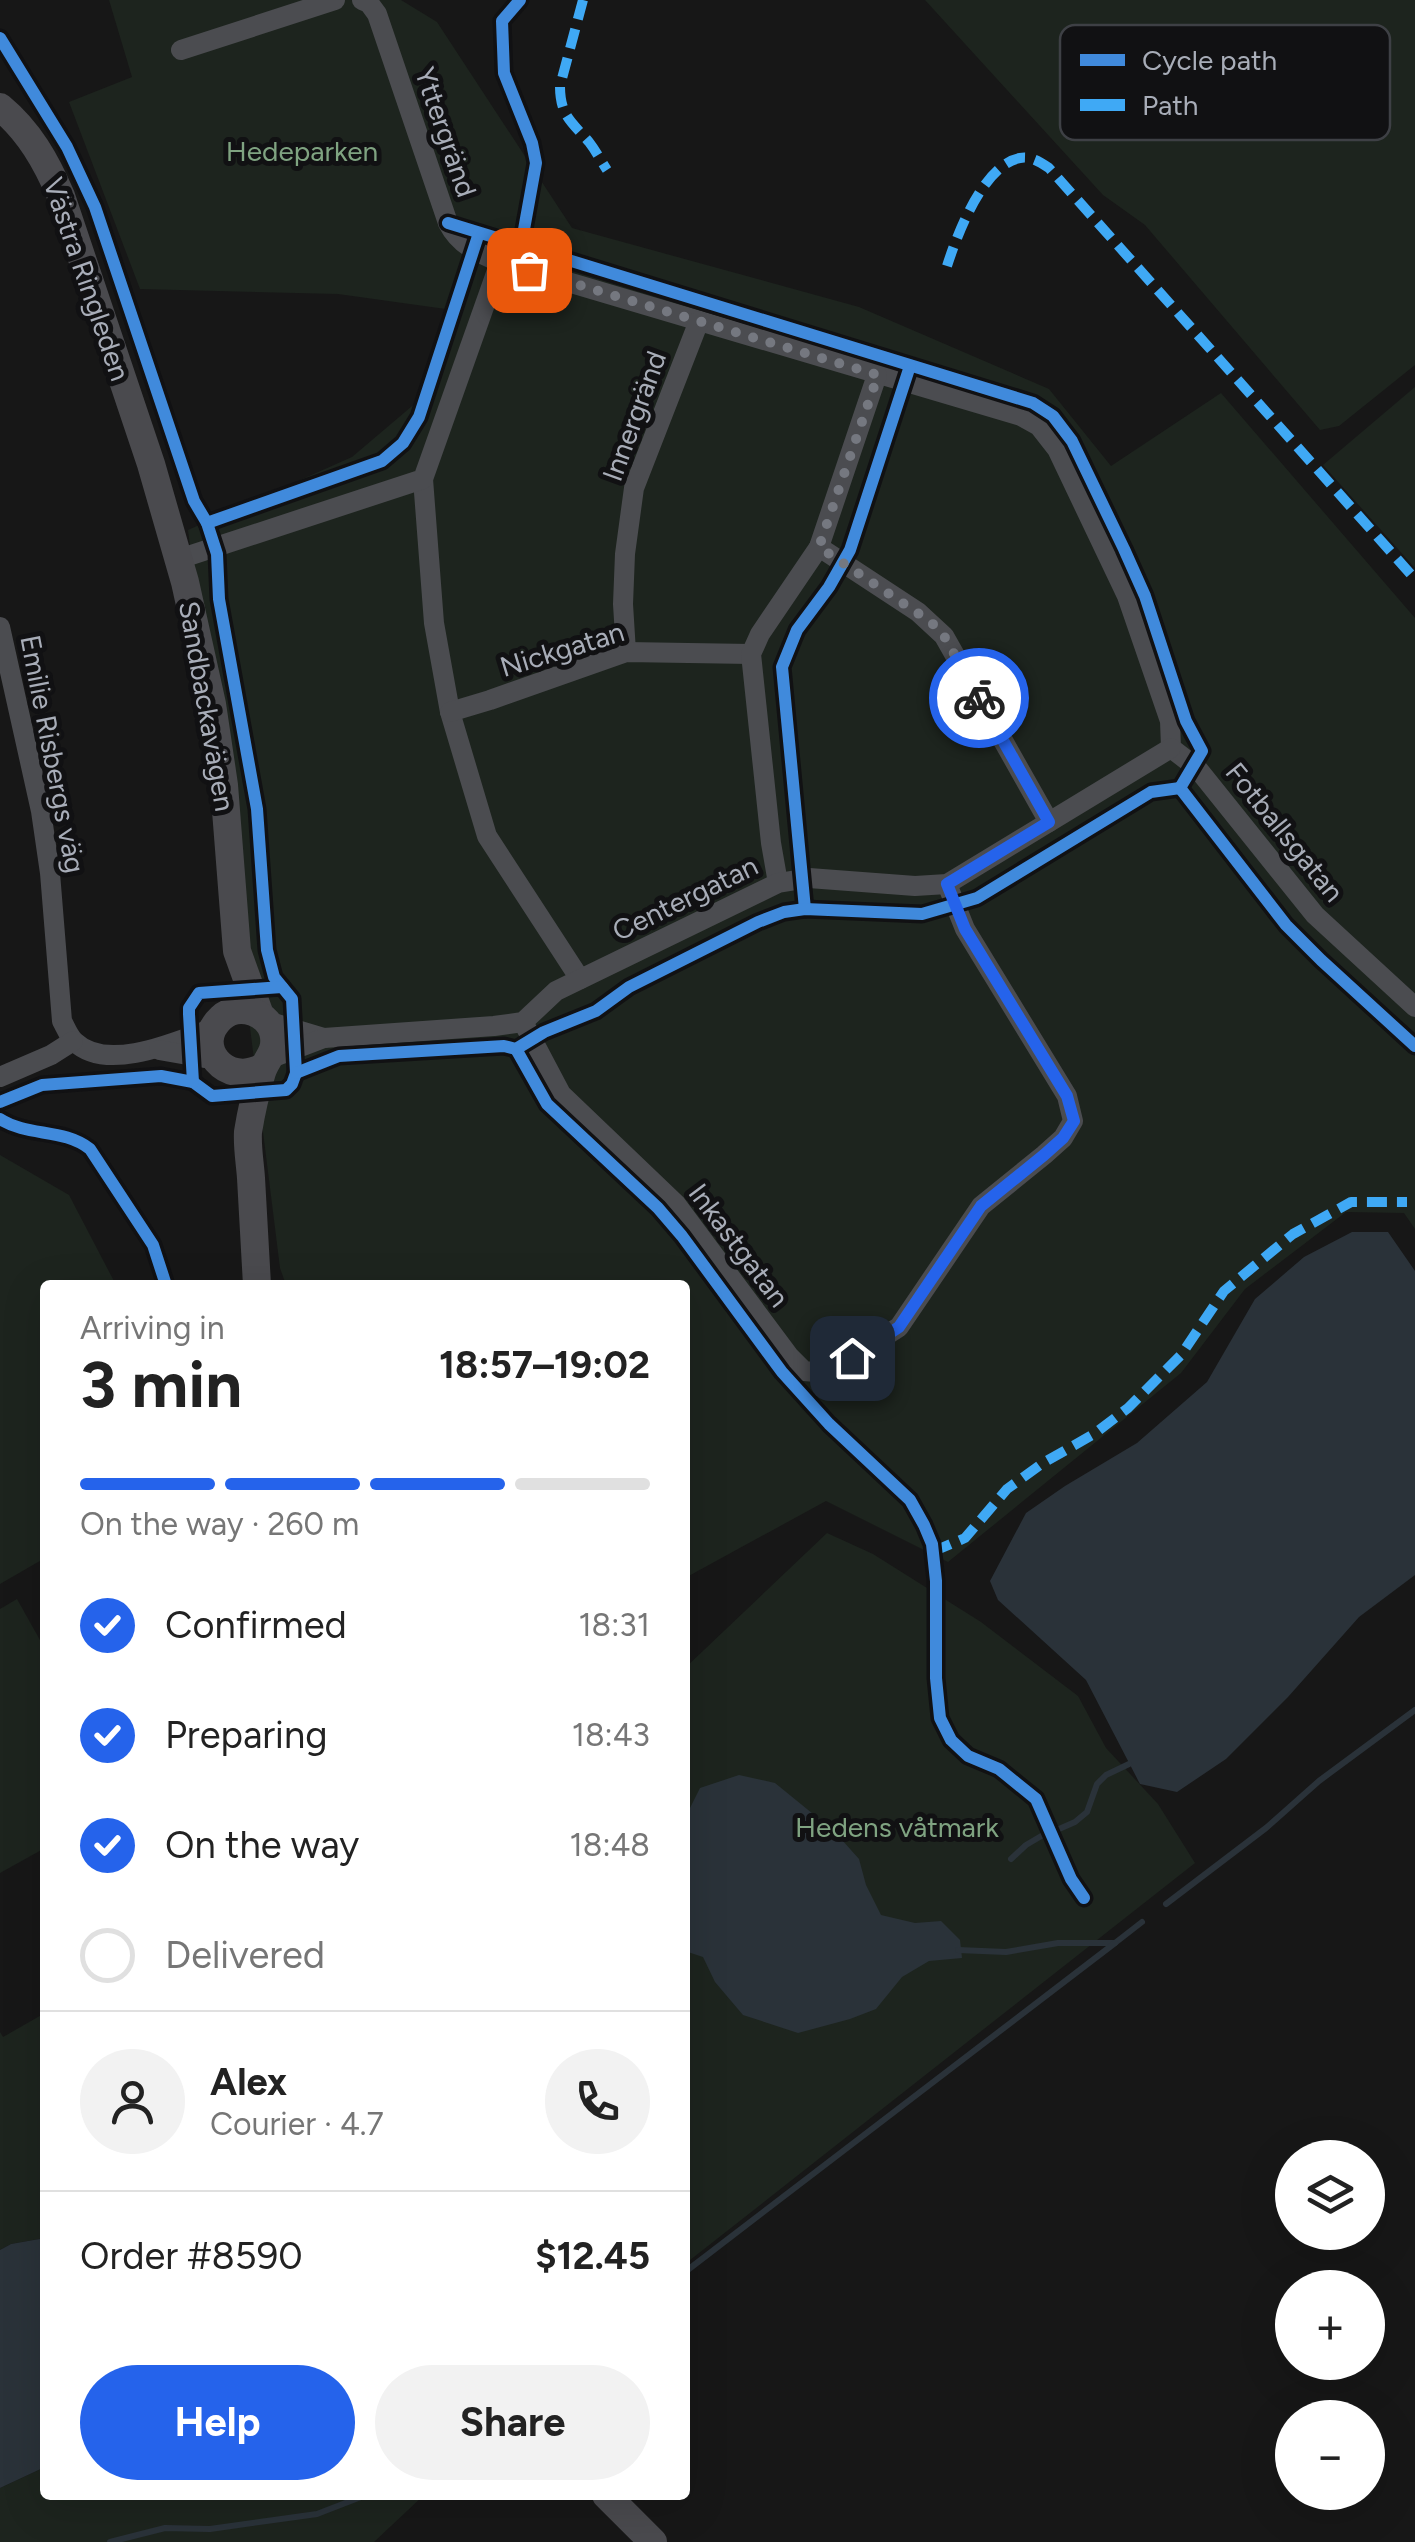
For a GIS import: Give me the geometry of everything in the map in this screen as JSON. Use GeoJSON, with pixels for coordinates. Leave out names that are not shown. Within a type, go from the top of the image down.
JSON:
{"type":"FeatureCollection","features":[{"type":"Feature","properties":{"kind":"street"},"geometry":{"type":"LineString","coordinates":[[181,50],[334,0]]}},
{"type":"Feature","properties":{"kind":"street","name":"Yttergränd"},"geometry":{"type":"LineString","coordinates":[[362,0],[377,14],[454,236],[474,251],[500,262]]}},
{"type":"Feature","properties":{"kind":"street","name":"Västra Ringleden"},"geometry":{"type":"LineString","coordinates":[[0,107],[25,132],[56,184],[151,464]]}},
{"type":"Feature","properties":{"kind":"street"},"geometry":{"type":"LineString","coordinates":[[580,978],[487,836],[450,712],[434,622],[424,479],[500,262],[1021,416],[1039,426],[1058,449],[1127,596],[1170,721],[1171,748],[947,884]]}},
{"type":"Feature","properties":{"kind":"street","name":"Innergränd"},"geometry":{"type":"LineString","coordinates":[[626,652],[625,554],[634,488],[699,320]]}},
{"type":"Feature","properties":{"kind":"street"},"geometry":{"type":"LineString","coordinates":[[778,883],[770,842],[752,654],[760,634],[819,547],[878,375]]}},
{"type":"Feature","properties":{"kind":"street","name":"Sandbackavägen"},"geometry":{"type":"LineString","coordinates":[[151,464],[179,558],[212,704],[224,785],[238,952],[263,1018]]}},
{"type":"Feature","properties":{"kind":"street"},"geometry":{"type":"LineString","coordinates":[[179,558],[424,479]]}},
{"type":"Feature","properties":{"kind":"street"},"geometry":{"type":"LineString","coordinates":[[819,547],[918,612],[944,636],[1049,822]]}},
{"type":"Feature","properties":{"kind":"street","name":"Emilie Risbergs väg"},"geometry":{"type":"LineString","coordinates":[[0,627],[41,811],[62,1022],[73,1041]]}},
{"type":"Feature","properties":{"kind":"street","name":"Nickgatan"},"geometry":{"type":"LineString","coordinates":[[450,712],[626,652],[752,654]]}},
{"type":"Feature","properties":{"kind":"street","name":"Fotballsgatan"},"geometry":{"type":"LineString","coordinates":[[1171,748],[1197,768],[1315,915],[1415,1007]]}},
{"type":"Feature","properties":{"kind":"street","name":"Centergatan"},"geometry":{"type":"LineString","coordinates":[[523,1022],[556,991],[778,883],[809,878],[916,886],[947,884]]}},
{"type":"Feature","properties":{"kind":"street","name":"Inkastgatan"},"geometry":{"type":"LineString","coordinates":[[523,1022],[561,1094],[676,1204],[788,1356],[804,1371],[828,1373],[899,1327],[981,1206],[1063,1138],[1074,1121],[1067,1096],[965,929],[947,884]]}},
{"type":"Feature","properties":{"kind":"street","name":"Sandbackavägen"},"geometry":{"type":"LineString","coordinates":[[216,1023],[238,952]]}},
{"type":"Feature","properties":{"kind":"street"},"geometry":{"type":"LineString","coordinates":[[157,1049],[240,1010],[324,1038]]}},
{"type":"Feature","properties":{"kind":"street"},"geometry":{"type":"LineString","coordinates":[[258,1280],[248,1134],[274,1040],[263,1018]]}},
{"type":"Feature","properties":{"kind":"street"},"geometry":{"type":"LineString","coordinates":[[0,1078],[73,1041],[97,1054],[157,1049],[244,1074],[324,1038],[523,1022]]}},
{"type":"Feature","properties":{"kind":"street"},"geometry":{"type":"LineString","coordinates":[[216,1023],[210,1038],[211,1050],[248,1134]]}},
{"type":"Feature","properties":{"kind":"street"},"geometry":{"type":"LineString","coordinates":[[611,2500],[653,2542]]}},
{"type":"Feature","properties":{"kind":"green space","name":"Hedeparken"},"geometry":{"type":"Polygon","coordinates":[[[109,0],[401,0],[437,22],[572,228],[859,307],[1049,389],[1111,466],[1221,393],[1415,618],[1415,1229],[1404,1213],[1346,1212],[1245,1289],[1181,1373],[948,1562],[826,1501],[690,1575],[690,1280],[284,1280],[188,530],[352,457],[418,401],[453,310],[338,294],[140,289],[69,102],[132,77],[109,0]]]}},
{"type":"Feature","properties":{"kind":"green space"},"geometry":{"type":"Polygon","coordinates":[[[925,0],[1415,0],[1415,365],[1339,426],[1320,430],[1145,225],[1103,195],[925,0]]]}},
{"type":"Feature","properties":{"kind":"green space"},"geometry":{"type":"Polygon","coordinates":[[[1415,387],[1415,568],[1323,465],[1415,387]]]}},
{"type":"Feature","properties":{"kind":"green space"},"geometry":{"type":"Polygon","coordinates":[[[0,1155],[69,1195],[113,1280],[40,1280],[40,1561],[0,1584],[0,1155]]]}},
{"type":"Feature","properties":{"kind":"green space","name":"Hedens våtmark"},"geometry":{"type":"Polygon","coordinates":[[[827,1533],[873,1554],[981,1622],[1078,1696],[1106,1748],[1158,1804],[1195,1863],[690,2260],[690,1663],[827,1533]]]}},
{"type":"Feature","properties":{"kind":"green space"},"geometry":{"type":"Polygon","coordinates":[[[17,1599],[40,1640],[40,1851],[0,1873],[0,1609],[17,1599]]]}},
{"type":"Feature","properties":{"kind":"green space"},"geometry":{"type":"Polygon","coordinates":[[[40,2016],[40,2239],[0,2250],[0,2032],[3,2037],[40,2016]]]}},
{"type":"Feature","properties":{"kind":"green space"},"geometry":{"type":"Polygon","coordinates":[[[40,2469],[40,2500],[419,2500],[374,2542],[0,2542],[0,2488],[40,2469]]]}},
{"type":"Feature","properties":{"kind":"shaded area"},"geometry":{"type":"Polygon","coordinates":[[[1352,1232],[1388,1232],[1415,1271],[1415,1575],[1359,1617],[1226,1759],[1177,1792],[1140,1784],[1086,1680],[998,1600],[990,1581],[1026,1513],[1137,1443],[1207,1382],[1255,1299],[1304,1257],[1352,1232]]]}},
{"type":"Feature","properties":{"kind":"shaded area"},"geometry":{"type":"Polygon","coordinates":[[[739,1775],[775,1783],[834,1831],[859,1859],[881,1915],[915,1923],[941,1921],[960,1940],[962,1958],[929,1961],[902,1977],[876,2009],[798,2033],[743,2015],[715,1982],[703,1957],[690,1953],[690,1808],[700,1788],[739,1775]]]}},
{"type":"Feature","properties":{"kind":"shaded area"},"geometry":{"type":"Polygon","coordinates":[[[40,2239],[40,2469],[0,2488],[0,2250],[40,2239]]]}},
{"type":"Feature","properties":{"kind":"waterway"},"geometry":{"type":"LineString","coordinates":[[1166,1904],[1415,1710]]}},
{"type":"Feature","properties":{"kind":"waterway"},"geometry":{"type":"LineString","coordinates":[[1059,1829],[1087,1812],[1097,1784],[1106,1775],[1129,1764]]}},
{"type":"Feature","properties":{"kind":"waterway"},"geometry":{"type":"LineString","coordinates":[[1011,1859],[1043,1835]]}},
{"type":"Feature","properties":{"kind":"waterway"},"geometry":{"type":"LineString","coordinates":[[958,1950],[1006,1952],[1058,1943],[1115,1943],[1142,1922]]}},
{"type":"Feature","properties":{"kind":"waterway"},"geometry":{"type":"LineString","coordinates":[[690,2268],[1115,1943]]}},
{"type":"Feature","properties":{"kind":"waterway"},"geometry":{"type":"LineString","coordinates":[[110,2542],[165,2528],[210,2529],[317,2514],[353,2500]]}},
{"type":"Feature","properties":{"kind":"marked path"},"geometry":{"type":"LineString","coordinates":[[583,0],[560,86],[562,105],[607,170]]}},
{"type":"Feature","properties":{"kind":"marked path"},"geometry":{"type":"LineString","coordinates":[[947,266],[973,203],[994,173],[1020,158],[1049,168],[1415,579]]}},
{"type":"Feature","properties":{"kind":"marked path"},"geometry":{"type":"LineString","coordinates":[[932,1552],[965,1538],[1007,1489],[1128,1408],[1181,1355],[1224,1291],[1293,1234],[1351,1202],[1407,1202]]}},
{"type":"Feature","properties":{"kind":"cycle path"},"geometry":{"type":"LineString","coordinates":[[520,0],[502,21],[504,73],[536,163],[521,246]]}},
{"type":"Feature","properties":{"kind":"cycle path"},"geometry":{"type":"LineString","coordinates":[[0,38],[67,147],[95,207],[194,501],[207,523],[217,554],[219,599],[257,809],[267,950],[274,977],[292,999],[296,1073],[286,1090],[212,1096],[193,1082],[161,1076],[42,1085],[0,1102]]}},
{"type":"Feature","properties":{"kind":"cycle path"},"geometry":{"type":"LineString","coordinates":[[448,223],[1033,403],[1053,416],[1072,441],[1145,596],[1186,721],[1202,751],[1180,788]]}},
{"type":"Feature","properties":{"kind":"cycle path"},"geometry":{"type":"LineString","coordinates":[[207,523],[382,461],[403,443],[419,417],[479,233]]}},
{"type":"Feature","properties":{"kind":"cycle path"},"geometry":{"type":"LineString","coordinates":[[805,909],[782,667],[797,630],[850,550],[910,366]]}},
{"type":"Feature","properties":{"kind":"cycle path"},"geometry":{"type":"LineString","coordinates":[[1180,788],[1286,925],[1415,1046]]}},
{"type":"Feature","properties":{"kind":"cycle path"},"geometry":{"type":"LineString","coordinates":[[296,1073],[339,1056],[504,1046],[516,1049],[544,1032],[596,1011],[629,987],[758,922],[805,909],[922,914],[977,898],[1151,792],[1180,788]]}},
{"type":"Feature","properties":{"kind":"cycle path"},"geometry":{"type":"LineString","coordinates":[[193,1082],[189,1008],[199,993],[282,987]]}},
{"type":"Feature","properties":{"kind":"cycle path"},"geometry":{"type":"LineString","coordinates":[[516,1049],[547,1104],[658,1208],[782,1372],[829,1424],[910,1500],[932,1544],[940,1718],[951,1740],[968,1756],[999,1769],[1036,1799],[1071,1879],[1084,1898]]}},
{"type":"Feature","properties":{"kind":"cycle path"},"geometry":{"type":"LineString","coordinates":[[0,1119],[68,1138],[90,1149],[153,1245],[164,1280]]}},
{"type":"Feature","properties":{"kind":"way so far"},"geometry":{"type":"LineString","coordinates":[[529,270],[878,375],[819,547],[931,622],[944,636],[979,698]]}},
{"type":"Feature","properties":{"kind":"route"},"geometry":{"type":"LineString","coordinates":[[852,1358],[899,1327],[981,1206],[1063,1138],[1074,1121],[1067,1096],[965,929],[947,884],[1049,822],[979,698]]}}]}
